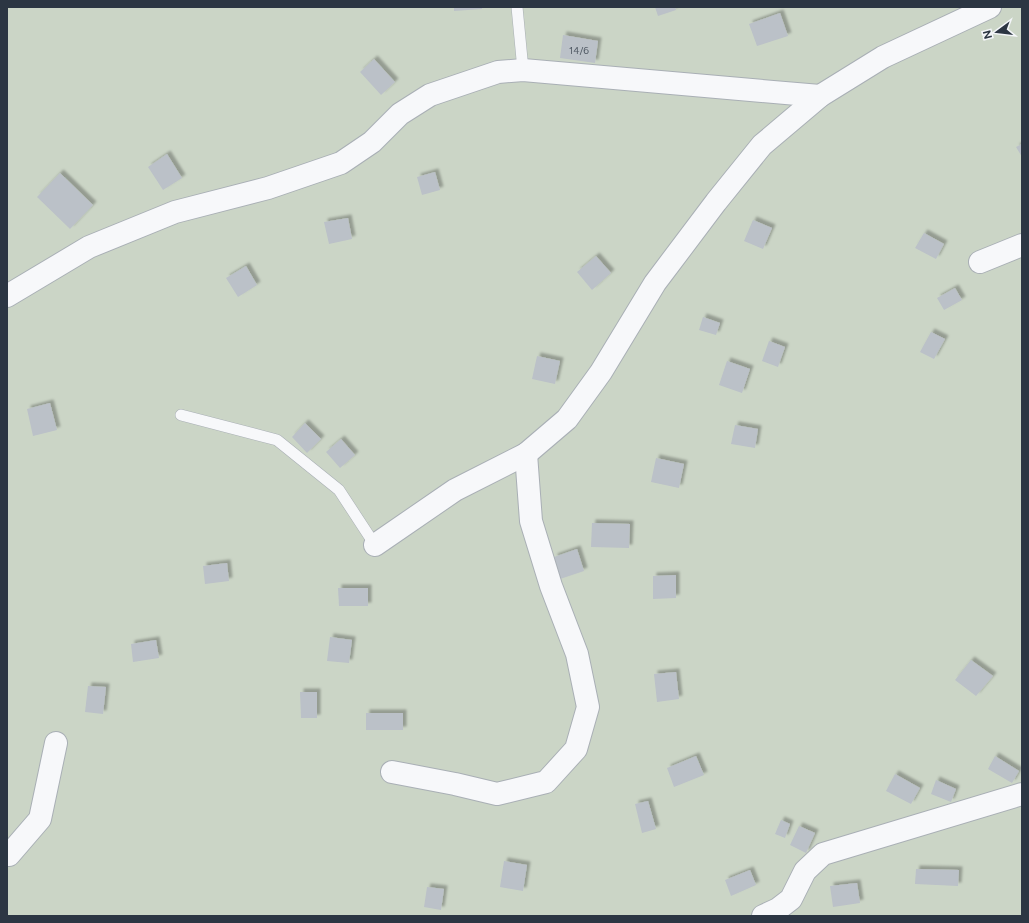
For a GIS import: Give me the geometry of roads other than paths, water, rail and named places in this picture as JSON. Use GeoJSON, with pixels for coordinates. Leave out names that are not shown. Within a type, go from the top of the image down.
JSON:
{"type":"FeatureCollection","features":[{"type":"Feature","properties":{"kind":"street"},"geometry":{"type":"LineString","coordinates":[[375,545],[455,490],[526,454],[567,418],[601,372],[655,283],[716,202],[762,145],[820,96],[883,56],[990,7]]}},
{"type":"Feature","properties":{"kind":"street"},"geometry":{"type":"LineString","coordinates":[[7,296],[89,247],[175,212],[268,188],[341,163],[372,142],[400,114],[430,95],[498,72],[523,70],[820,96]]}},
{"type":"Feature","properties":{"kind":"street"},"geometry":{"type":"LineString","coordinates":[[980,262],[1022,245]]}},
{"type":"Feature","properties":{"kind":"street"},"geometry":{"type":"LineString","coordinates":[[392,772],[497,794],[546,782],[576,749],[588,707],[577,654],[551,586],[531,521],[526,454]]}},
{"type":"Feature","properties":{"kind":"street"},"geometry":{"type":"LineString","coordinates":[[7,855],[9,855],[40,819],[56,743]]}},
{"type":"Feature","properties":{"kind":"street"},"geometry":{"type":"LineString","coordinates":[[763,916],[778,909],[791,899],[805,871],[823,854],[1022,794]]}},
{"type":"Feature","properties":{"kind":"lane"},"geometry":{"type":"LineString","coordinates":[[517,7],[523,70]]}},
{"type":"Feature","properties":{"kind":"lane"},"geometry":{"type":"LineString","coordinates":[[181,415],[277,440],[339,490],[375,545]]}}]}
